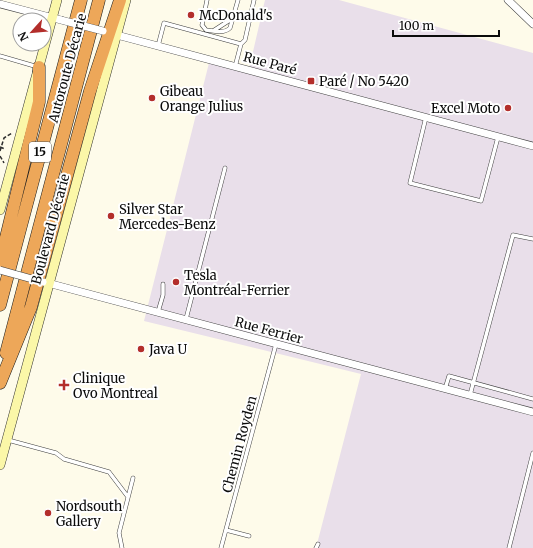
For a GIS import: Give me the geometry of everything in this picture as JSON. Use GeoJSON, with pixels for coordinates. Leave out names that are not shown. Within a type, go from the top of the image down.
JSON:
{"type":"FeatureCollection","features":[{"type":"Feature","properties":{"kind":"highway","name":"Autoroute Décarie"},"geometry":{"type":"LineString","coordinates":[[0,305],[81,0]]}},
{"type":"Feature","properties":{"kind":"highway","name":"Autoroute Décarie"},"geometry":{"type":"LineString","coordinates":[[0,374],[99,0]]}},
{"type":"Feature","properties":{"kind":"highway"},"geometry":{"type":"LineString","coordinates":[[0,383],[31,307],[85,109],[120,0]]}},
{"type":"Feature","properties":{"kind":"highway"},"geometry":{"type":"LineString","coordinates":[[0,262],[39,102],[39,67]]}},
{"type":"Feature","properties":{"kind":"main road"},"geometry":{"type":"LineString","coordinates":[[0,210],[39,67],[57,19],[57,0]]}},
{"type":"Feature","properties":{"kind":"main road","name":"Boulevard Décarie"},"geometry":{"type":"LineString","coordinates":[[0,465],[46,283],[92,123],[110,33],[126,0]]}},
{"type":"Feature","properties":{"kind":"street"},"geometry":{"type":"LineString","coordinates":[[508,0],[533,24]]}},
{"type":"Feature","properties":{"kind":"street","name":"Rue Paré"},"geometry":{"type":"LineString","coordinates":[[0,4],[533,146]]}},
{"type":"Feature","properties":{"kind":"street","name":"Rue Ferrier"},"geometry":{"type":"LineString","coordinates":[[0,270],[186,321],[533,412]]}},
{"type":"Feature","properties":{"kind":"lane"},"geometry":{"type":"LineString","coordinates":[[207,0],[202,25],[206,30],[213,31],[228,31],[238,0]]}},
{"type":"Feature","properties":{"kind":"lane"},"geometry":{"type":"LineString","coordinates":[[235,66],[241,44],[245,40],[254,0]]}},
{"type":"Feature","properties":{"kind":"lane"},"geometry":{"type":"LineString","coordinates":[[213,31],[233,18]]}},
{"type":"Feature","properties":{"kind":"lane"},"geometry":{"type":"LineString","coordinates":[[158,46],[164,24],[241,44]]}},
{"type":"Feature","properties":{"kind":"lane"},"geometry":{"type":"LineString","coordinates":[[0,56],[39,67]]}},
{"type":"Feature","properties":{"kind":"lane"},"geometry":{"type":"LineString","coordinates":[[426,117],[410,182],[481,201],[498,137]]}},
{"type":"Feature","properties":{"kind":"lane"},"geometry":{"type":"LineString","coordinates":[[186,321],[225,168]]}},
{"type":"Feature","properties":{"kind":"lane"},"geometry":{"type":"LineString","coordinates":[[470,396],[514,235],[533,239]]}},
{"type":"Feature","properties":{"kind":"lane"},"geometry":{"type":"LineString","coordinates":[[158,313],[163,295],[163,284]]}},
{"type":"Feature","properties":{"kind":"lane","name":"Chemin Royden"},"geometry":{"type":"LineString","coordinates":[[222,548],[276,344]]}},
{"type":"Feature","properties":{"kind":"lane"},"geometry":{"type":"LineString","coordinates":[[445,389],[449,376],[533,399]]}},
{"type":"Feature","properties":{"kind":"lane"},"geometry":{"type":"LineString","coordinates":[[7,440],[56,453],[64,459],[110,472],[128,497]]}},
{"type":"Feature","properties":{"kind":"lane"},"geometry":{"type":"LineString","coordinates":[[509,548],[533,453]]}},
{"type":"Feature","properties":{"kind":"lane"},"geometry":{"type":"LineString","coordinates":[[122,548],[119,533],[133,478]]}},
{"type":"Feature","properties":{"kind":"lane"},"geometry":{"type":"LineString","coordinates":[[226,530],[249,536]]}},
{"type":"Feature","properties":{"kind":"path"},"geometry":{"type":"LineString","coordinates":[[0,151],[3,140],[12,133]]}},
{"type":"Feature","properties":{"kind":"path"},"geometry":{"type":"LineString","coordinates":[[0,148],[5,148]]}},
{"type":"Feature","properties":{"kind":"path"},"geometry":{"type":"LineString","coordinates":[[0,156],[4,163]]}},
{"type":"Feature","properties":{"kind":"shaded area"},"geometry":{"type":"Polygon","coordinates":[[[265,0],[339,0],[533,53],[533,548],[316,548],[361,374],[144,321],[209,63],[248,73],[265,0]]]}},
{"type":"Feature","properties":{"kind":"place","name":"McDonald's"},"geometry":{"type":"Point","coordinates":[191,15]}},
{"type":"Feature","properties":{"kind":"place","name":"Paré / No 5420"},"geometry":{"type":"Point","coordinates":[311,81]}},
{"type":"Feature","properties":{"kind":"place","name":"Gibeau Orange Julius"},"geometry":{"type":"Point","coordinates":[152,98]}},
{"type":"Feature","properties":{"kind":"place","name":"Excel Moto"},"geometry":{"type":"Point","coordinates":[508,108]}},
{"type":"Feature","properties":{"kind":"place","name":"Silver Star Mercedes-Benz"},"geometry":{"type":"Point","coordinates":[111,216]}},
{"type":"Feature","properties":{"kind":"place","name":"Tesla Montréal-Ferrier"},"geometry":{"type":"Point","coordinates":[176,282]}},
{"type":"Feature","properties":{"kind":"place","name":"Java U"},"geometry":{"type":"Point","coordinates":[141,349]}},
{"type":"Feature","properties":{"kind":"place","name":"Clinique Ovo Montreal"},"geometry":{"type":"Point","coordinates":[64,385]}},
{"type":"Feature","properties":{"kind":"place","name":"Nordsouth Gallery"},"geometry":{"type":"Point","coordinates":[48,513]}}]}
